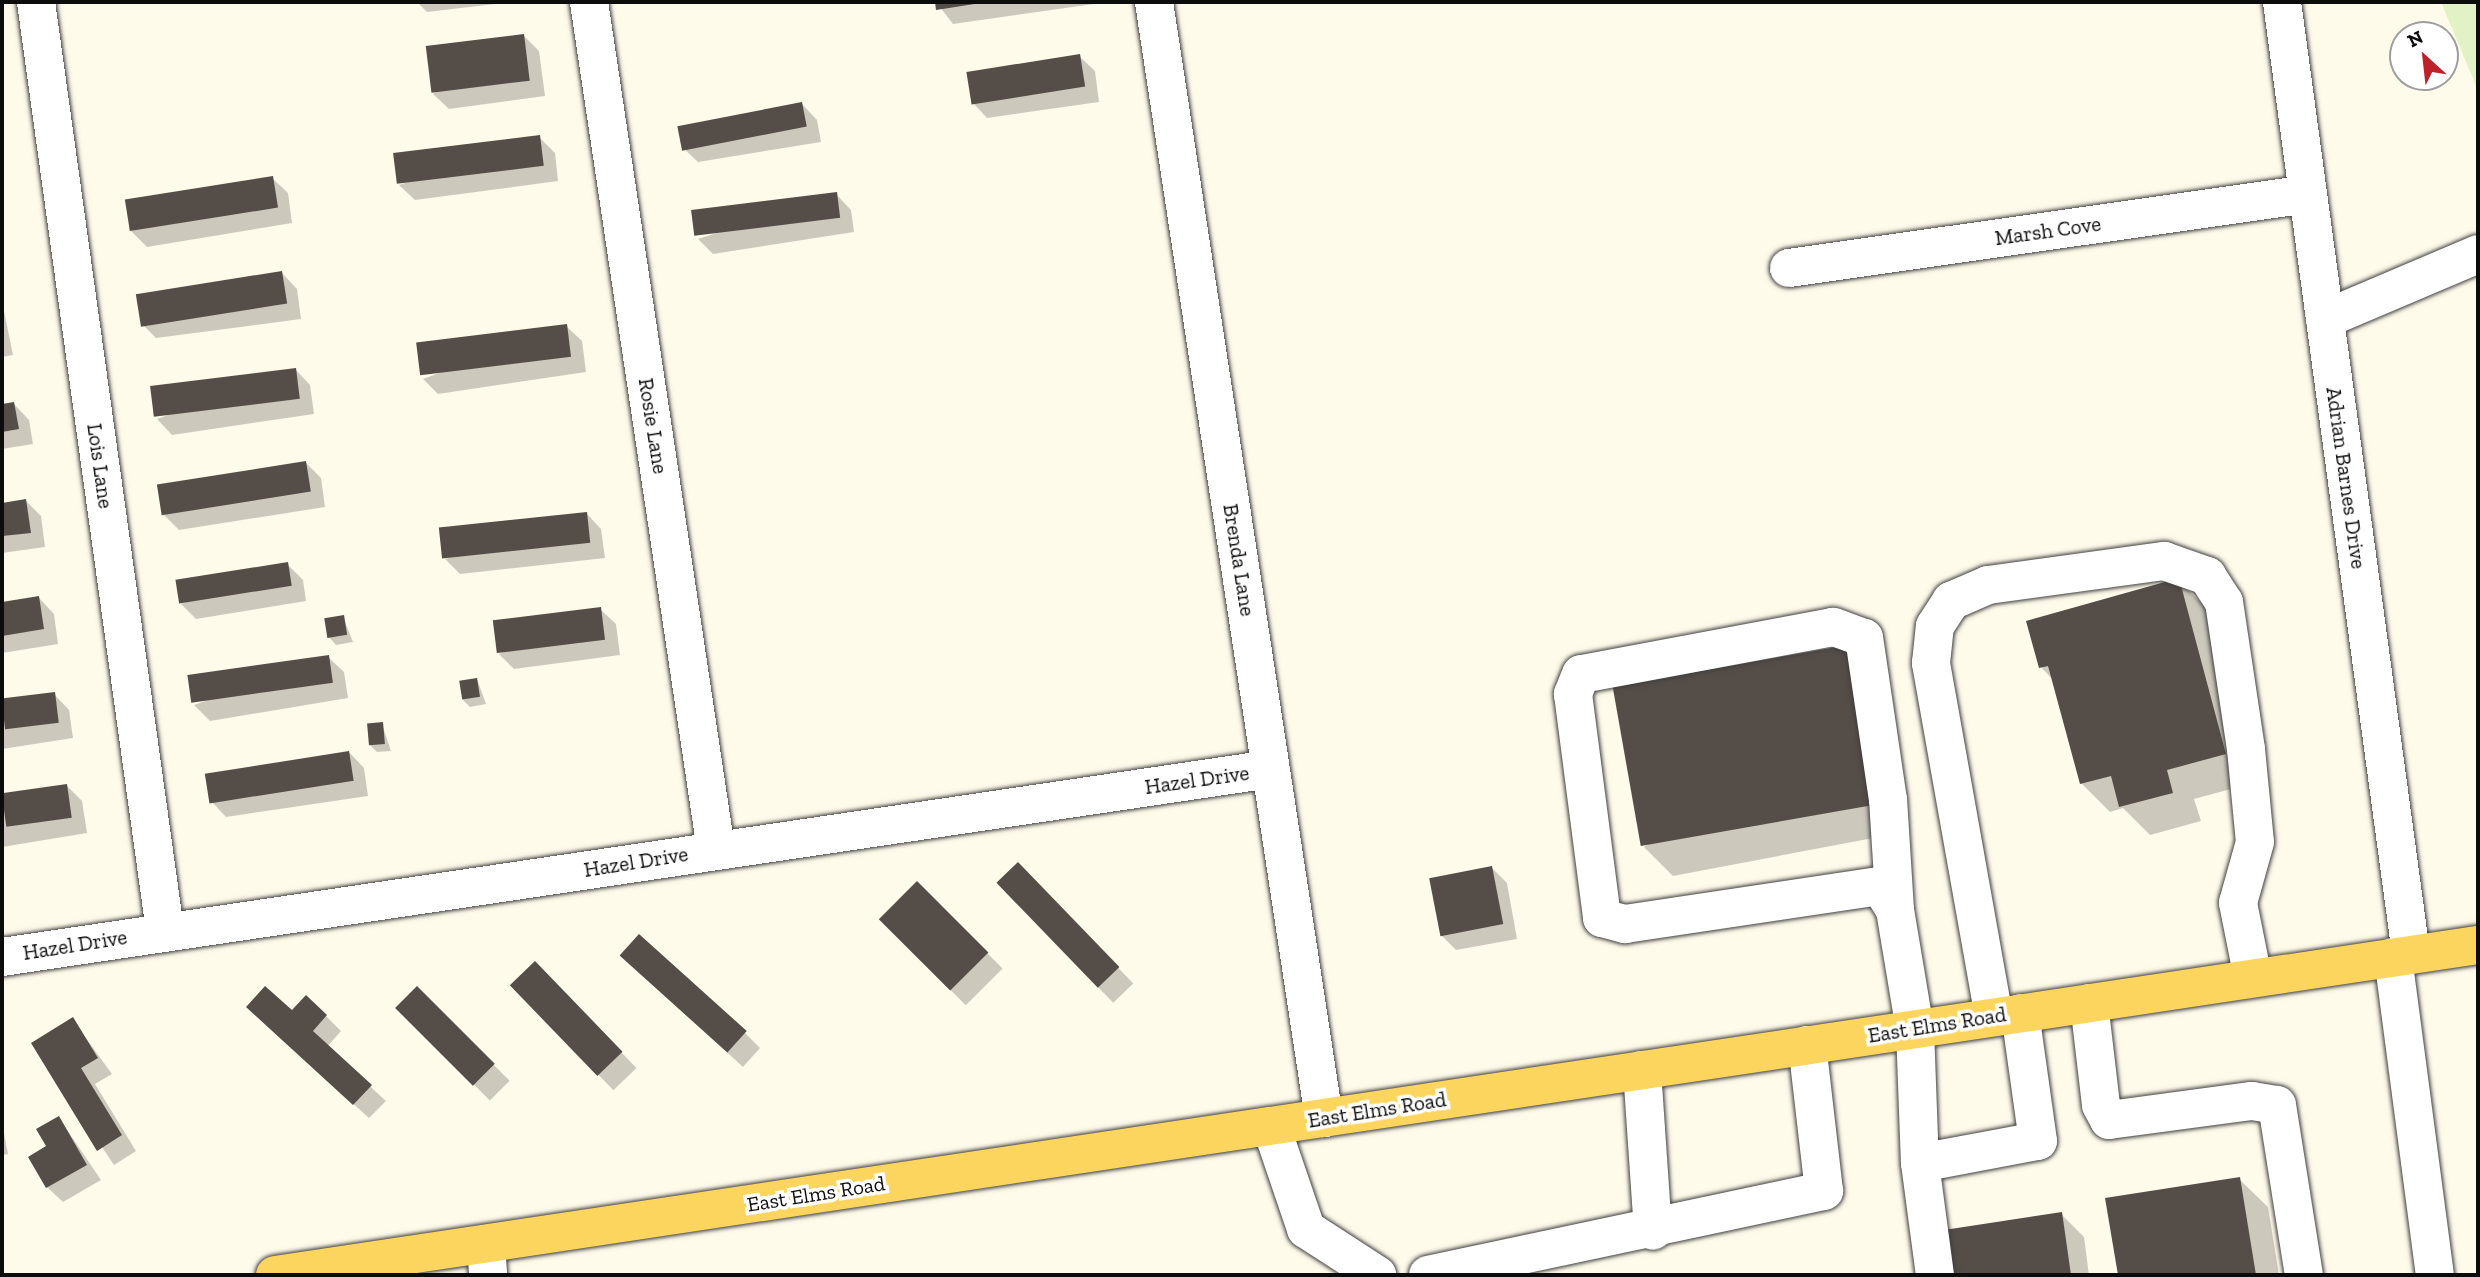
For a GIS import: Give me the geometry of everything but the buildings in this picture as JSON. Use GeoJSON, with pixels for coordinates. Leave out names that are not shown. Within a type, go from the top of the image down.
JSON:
{"type":"FeatureCollection","features":[{"type":"Feature","properties":{"kind":"main road","name":"East Elms Road"},"geometry":{"type":"LineString","coordinates":[[275,1275],[487,1259],[1270,1126],[2478,945]]}},
{"type":"Feature","properties":{"kind":"street","name":"Lois Lane"},"geometry":{"type":"LineString","coordinates":[[36,2],[165,931]]}},
{"type":"Feature","properties":{"kind":"street","name":"Rosie Lane"},"geometry":{"type":"LineString","coordinates":[[589,2],[716,850]]}},
{"type":"Feature","properties":{"kind":"street","name":"Brenda Lane"},"geometry":{"type":"LineString","coordinates":[[1154,2],[1324,1118]]}},
{"type":"Feature","properties":{"kind":"street","name":"Adrian Barnes Drive"},"geometry":{"type":"LineString","coordinates":[[2282,2],[2325,319],[2402,956],[2435,1275]]}},
{"type":"Feature","properties":{"kind":"street","name":"Marsh Cove"},"geometry":{"type":"LineString","coordinates":[[1789,268],[2308,194]]}},
{"type":"Feature","properties":{"kind":"street"},"geometry":{"type":"LineString","coordinates":[[2325,319],[2478,254]]}},
{"type":"Feature","properties":{"kind":"street"},"geometry":{"type":"LineString","coordinates":[[1920,1163],[2038,1141],[2007,1015],[1931,663],[1935,626],[1951,601],[1988,585],[2164,561],[2207,576],[2224,603],[2246,749],[2255,842],[2238,902],[2253,978]]}},
{"type":"Feature","properties":{"kind":"street"},"geometry":{"type":"LineString","coordinates":[[1895,910],[1880,886],[1625,924],[1601,918],[1573,694],[1581,674],[1833,627],[1864,638],[1888,800],[1895,910],[1915,1029],[1920,1163],[1935,1275]]}},
{"type":"Feature","properties":{"kind":"street","name":"Hazel Drive"},"geometry":{"type":"LineString","coordinates":[[2,957],[1270,769]]}},
{"type":"Feature","properties":{"kind":"street"},"geometry":{"type":"LineString","coordinates":[[2089,1003],[2101,1105],[2109,1120],[2252,1101],[2277,1105],[2304,1275]]}},
{"type":"Feature","properties":{"kind":"street"},"geometry":{"type":"LineString","coordinates":[[1428,1275],[1653,1231],[1824,1191],[1807,1045]]}},
{"type":"Feature","properties":{"kind":"street"},"geometry":{"type":"LineString","coordinates":[[1642,1070],[1653,1231]]}},
{"type":"Feature","properties":{"kind":"street"},"geometry":{"type":"LineString","coordinates":[[1270,1126],[1306,1229],[1377,1275]]}},
{"type":"Feature","properties":{"kind":"green space"},"geometry":{"type":"Polygon","coordinates":[[[2441,2],[2478,2],[2478,91],[2459,45],[2459,21],[2449,21],[2441,2]]]}}]}
